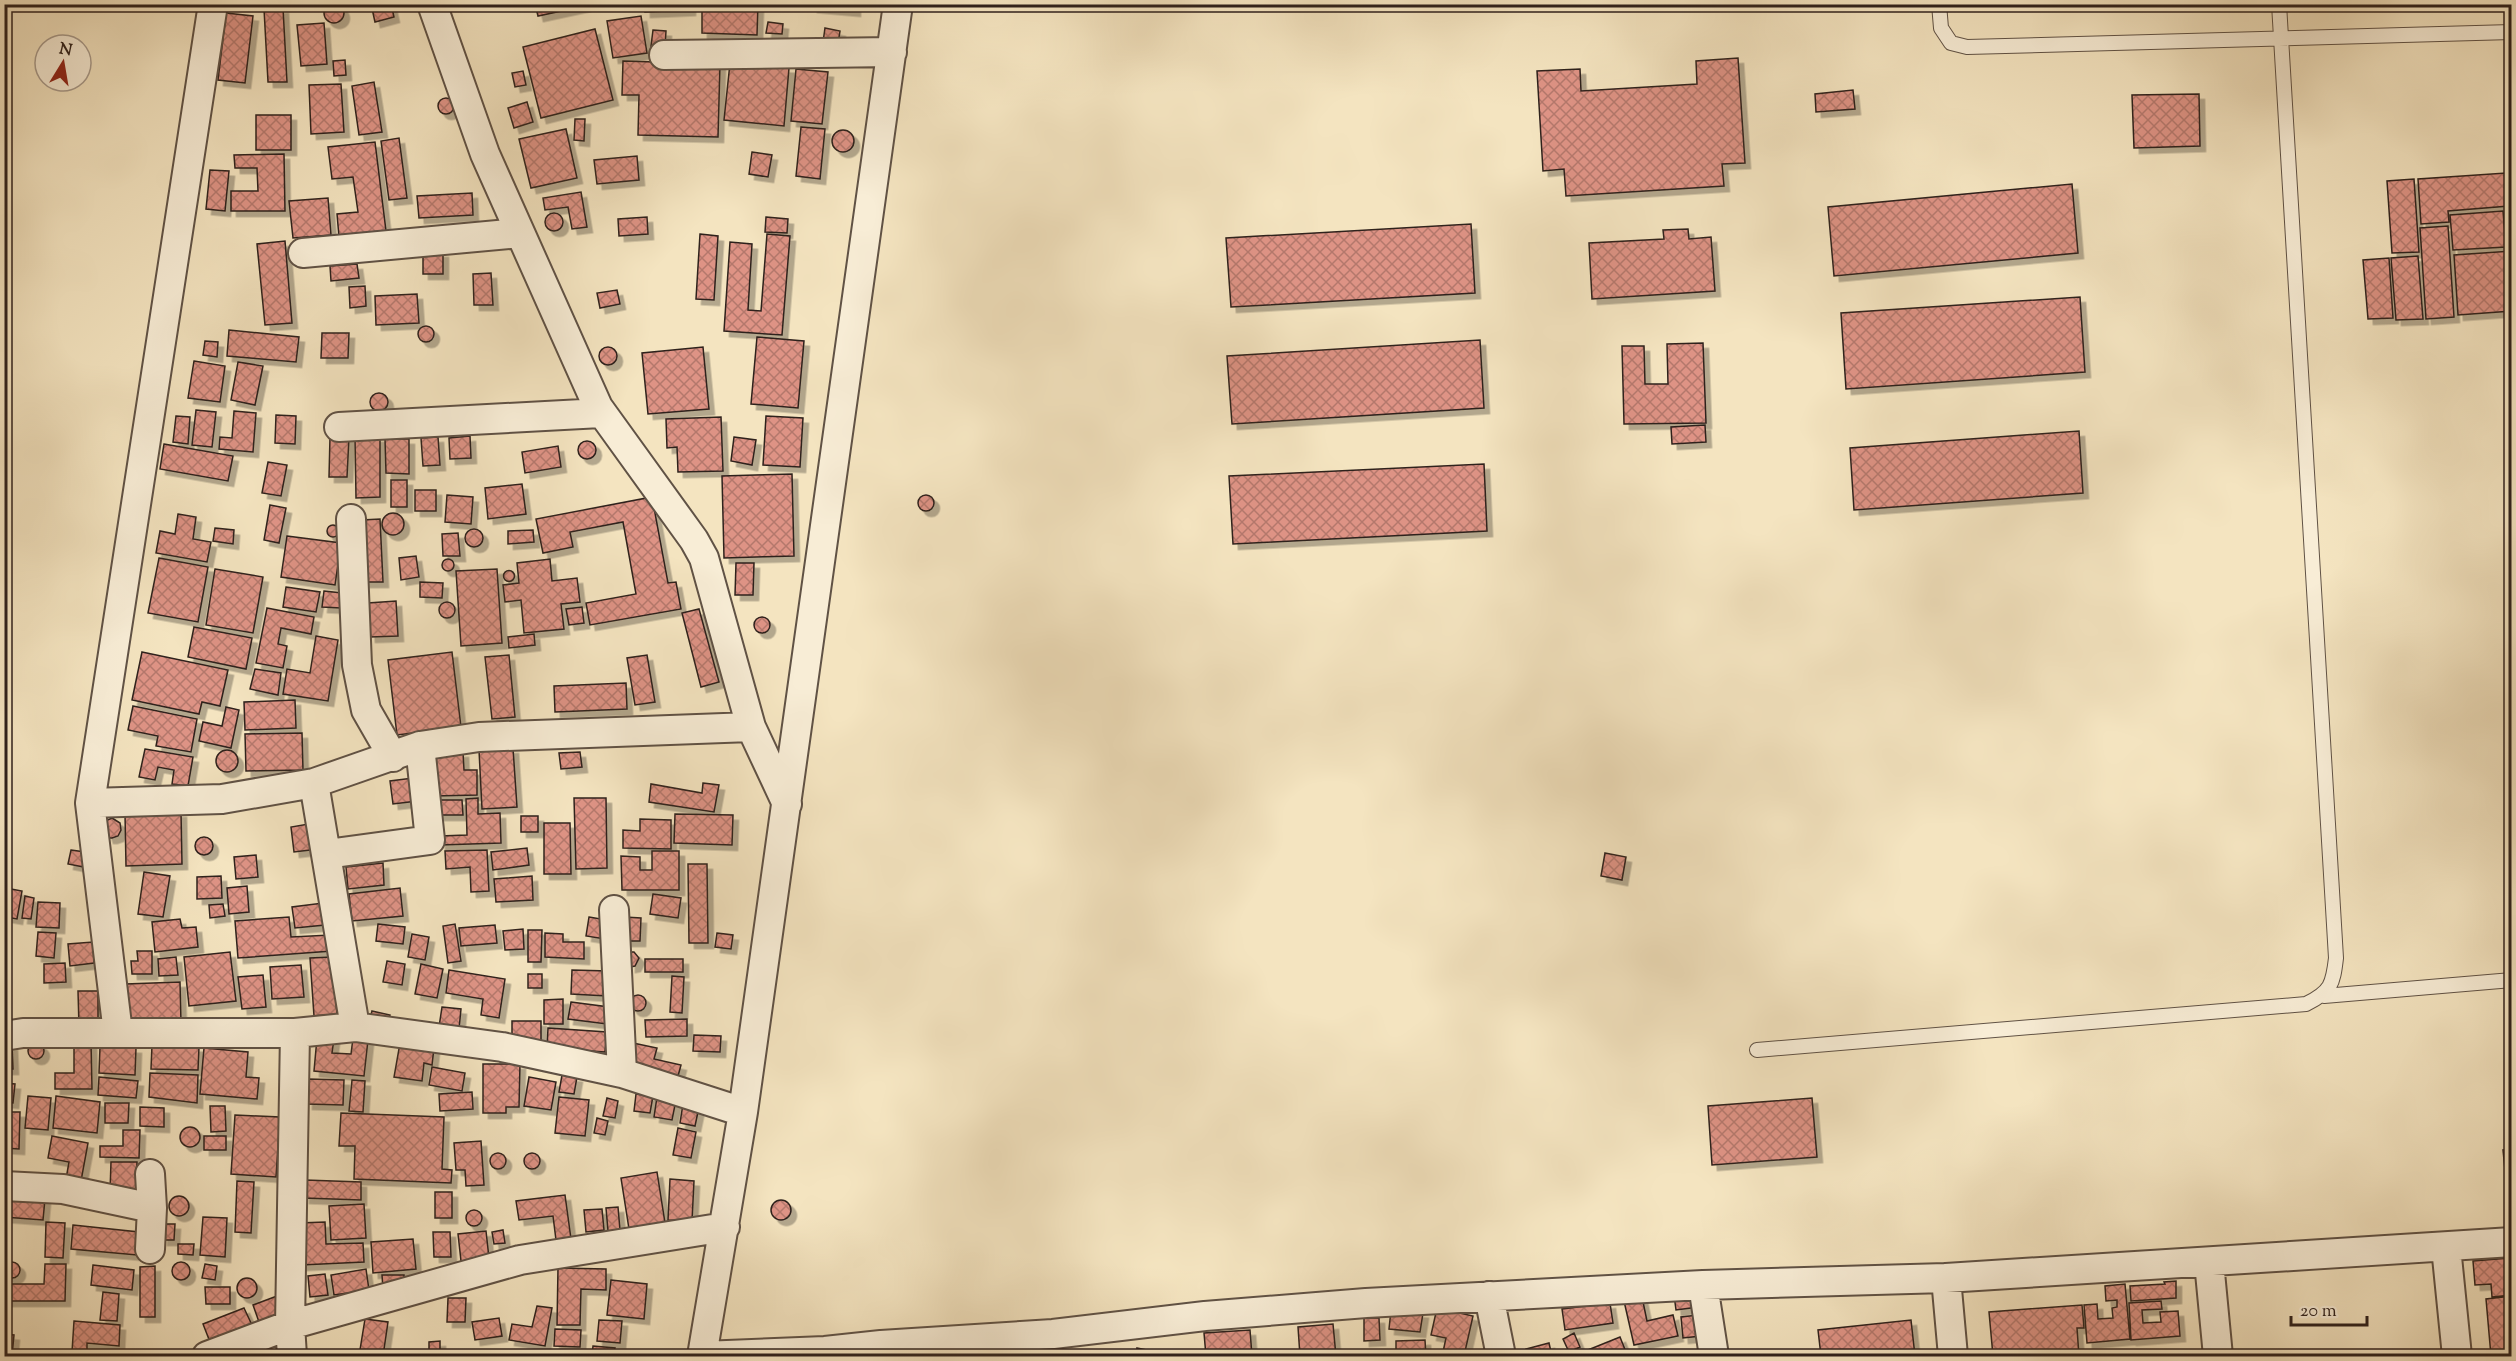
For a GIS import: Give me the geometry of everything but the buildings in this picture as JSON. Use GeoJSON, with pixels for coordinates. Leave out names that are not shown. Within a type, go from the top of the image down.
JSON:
{"type":"FeatureCollection","features":[{"type":"Feature","properties":{"kind":"street"},"geometry":{"type":"LineString","coordinates":[[118,1033],[90,803],[213,4]]}},
{"type":"Feature","properties":{"kind":"street"},"geometry":{"type":"LineString","coordinates":[[432,4],[485,154],[601,413],[694,540],[704,558],[751,727],[787,804]]}},
{"type":"Feature","properties":{"kind":"street"},"geometry":{"type":"LineString","coordinates":[[898,4],[743,1112],[702,1356],[825,1354],[881,1345],[1055,1345],[1216,1316],[1366,1303],[1703,1285],[1946,1278],[2511,1242]]}},
{"type":"Feature","properties":{"kind":"street"},"geometry":{"type":"LineString","coordinates":[[664,55],[892,52]]}},
{"type":"Feature","properties":{"kind":"street"},"geometry":{"type":"LineString","coordinates":[[303,254],[520,233]]}},
{"type":"Feature","properties":{"kind":"street"},"geometry":{"type":"LineString","coordinates":[[339,427],[601,413]]}},
{"type":"Feature","properties":{"kind":"street"},"geometry":{"type":"LineString","coordinates":[[351,519],[357,665],[366,710],[393,757]]}},
{"type":"Feature","properties":{"kind":"street"},"geometry":{"type":"LineString","coordinates":[[90,803],[222,799],[314,783],[420,746],[479,737],[751,727]]}},
{"type":"Feature","properties":{"kind":"street"},"geometry":{"type":"LineString","coordinates":[[327,854],[430,840],[420,746]]}},
{"type":"Feature","properties":{"kind":"street"},"geometry":{"type":"LineString","coordinates":[[314,783],[355,1028]]}},
{"type":"Feature","properties":{"kind":"street"},"geometry":{"type":"LineString","coordinates":[[614,910],[622,1073]]}},
{"type":"Feature","properties":{"kind":"street"},"geometry":{"type":"LineString","coordinates":[[4,1036],[23,1033],[295,1034],[355,1028],[502,1047],[622,1073],[743,1112]]}},
{"type":"Feature","properties":{"kind":"street"},"geometry":{"type":"LineString","coordinates":[[292,1356],[290,1325],[295,1034]]}},
{"type":"Feature","properties":{"kind":"street"},"geometry":{"type":"LineString","coordinates":[[150,1174],[152,1208],[150,1249]]}},
{"type":"Feature","properties":{"kind":"street"},"geometry":{"type":"LineString","coordinates":[[4,1186],[63,1189],[152,1208]]}},
{"type":"Feature","properties":{"kind":"street"},"geometry":{"type":"LineString","coordinates":[[207,1356],[290,1325],[520,1260],[725,1227]]}},
{"type":"Feature","properties":{"kind":"street"},"geometry":{"type":"LineString","coordinates":[[2446,1247],[2457,1356]]}},
{"type":"Feature","properties":{"kind":"street"},"geometry":{"type":"LineString","coordinates":[[2209,1262],[2218,1356]]}},
{"type":"Feature","properties":{"kind":"street"},"geometry":{"type":"LineString","coordinates":[[1946,1278],[1953,1356]]}},
{"type":"Feature","properties":{"kind":"street"},"geometry":{"type":"LineString","coordinates":[[1703,1285],[1714,1356]]}},
{"type":"Feature","properties":{"kind":"street"},"geometry":{"type":"LineString","coordinates":[[1489,1296],[1501,1356]]}},
{"type":"Feature","properties":{"kind":"lane"},"geometry":{"type":"LineString","coordinates":[[1940,4],[1941,27],[1951,43],[1967,47],[2511,32]]}},
{"type":"Feature","properties":{"kind":"lane"},"geometry":{"type":"LineString","coordinates":[[2279,4],[2336,958],[2333,981],[2324,996]]}},
{"type":"Feature","properties":{"kind":"lane"},"geometry":{"type":"LineString","coordinates":[[1757,1050],[2306,1004],[2324,996],[2511,980]]}}]}
